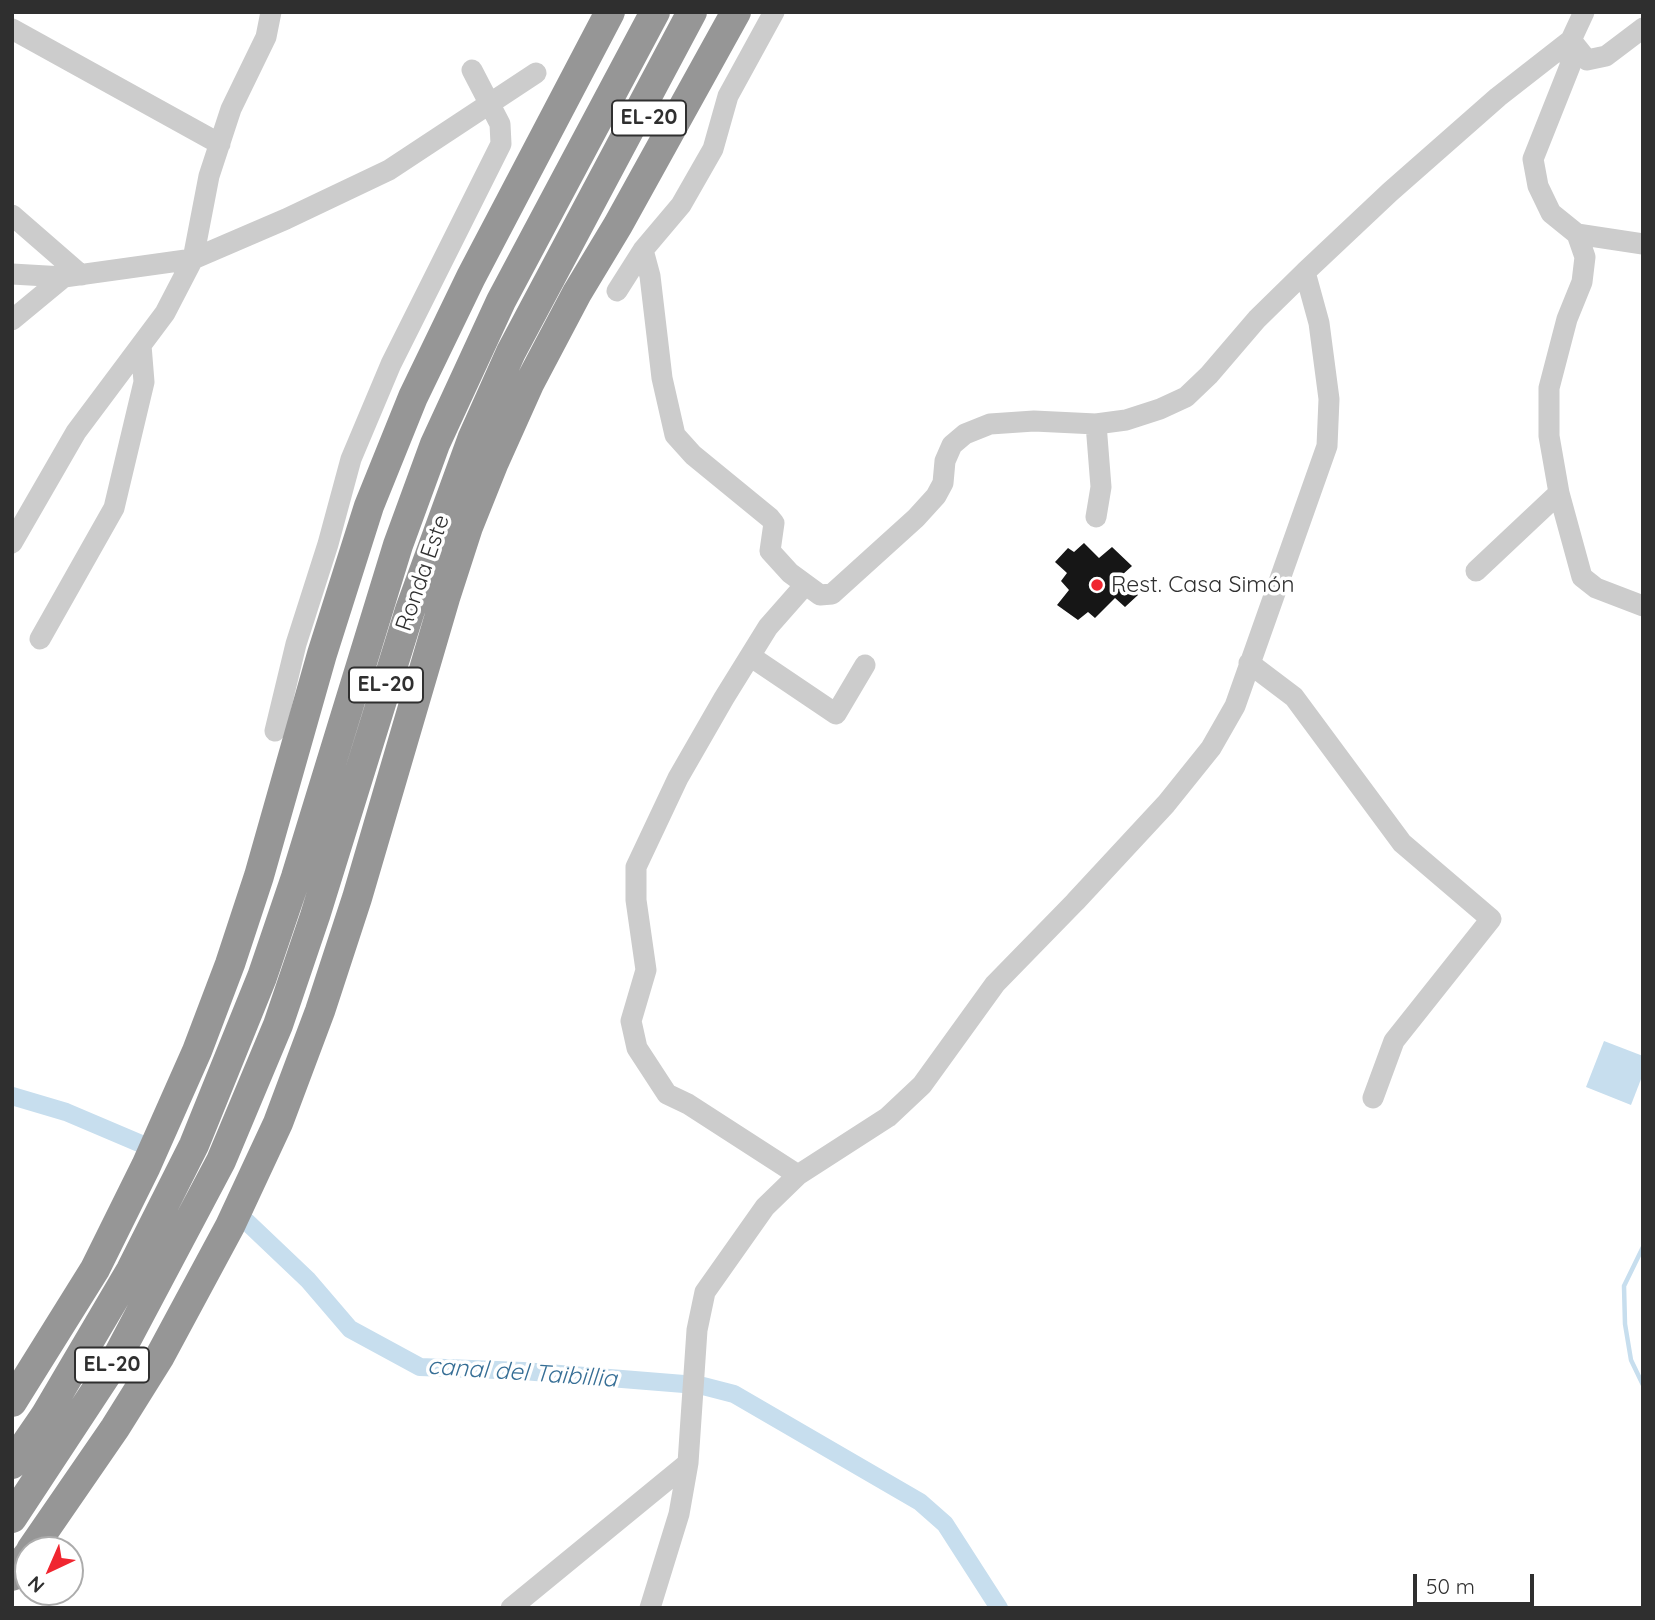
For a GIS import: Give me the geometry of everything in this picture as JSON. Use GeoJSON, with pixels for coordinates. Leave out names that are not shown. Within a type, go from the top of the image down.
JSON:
{"type":"FeatureCollection","features":[{"type":"Feature","properties":{"kind":"highway"},"geometry":{"type":"LineString","coordinates":[[12,1402],[95,1269],[163,1130],[197,1051],[247,914],[322,654],[369,506],[413,397],[471,277],[610,12]]}},
{"type":"Feature","properties":{"kind":"highway","name":"EL-20"},"geometry":{"type":"LineString","coordinates":[[456,397],[488,297],[600,84],[633,12]]}},
{"type":"Feature","properties":{"kind":"highway","name":"Ronda Este"},"geometry":{"type":"LineString","coordinates":[[12,1464],[45,1416],[131,1270],[194,1145],[262,977],[296,877],[398,545],[435,444],[501,301],[655,12]]}},
{"type":"Feature","properties":{"kind":"highway","name":"Ronda Este"},"geometry":{"type":"LineString","coordinates":[[12,1518],[114,1363],[221,1161],[278,1025],[315,916],[410,610],[473,437],[510,352],[692,12]]}},
{"type":"Feature","properties":{"kind":"highway","name":"EL-20"},"geometry":{"type":"LineString","coordinates":[[580,222],[618,174],[657,104],[717,12]]}},
{"type":"Feature","properties":{"kind":"highway"},"geometry":{"type":"LineString","coordinates":[[42,1536],[122,1418],[160,1356],[230,1226],[278,1123],[320,1011],[357,898],[444,598],[494,462],[529,384],[577,293],[618,225],[736,12]]}},
{"type":"Feature","properties":{"kind":"street"},"geometry":{"type":"LineString","coordinates":[[12,543],[76,432],[166,313],[193,259],[209,176],[231,109],[266,37],[271,12]]}},
{"type":"Feature","properties":{"kind":"street"},"geometry":{"type":"LineString","coordinates":[[617,291],[643,250],[681,205],[713,149],[728,96],[774,12]]}},
{"type":"Feature","properties":{"kind":"street"},"geometry":{"type":"LineString","coordinates":[[1584,12],[1571,40],[1570,66],[1533,159],[1538,186],[1551,212],[1577,234],[1585,257],[1582,282],[1567,319],[1549,388],[1549,436],[1559,493],[1582,576],[1596,589],[1643,606]]}},
{"type":"Feature","properties":{"kind":"street"},"geometry":{"type":"LineString","coordinates":[[1571,40],[1587,61],[1606,56],[1643,28]]}},
{"type":"Feature","properties":{"kind":"street"},"geometry":{"type":"LineString","coordinates":[[12,29],[220,144]]}},
{"type":"Feature","properties":{"kind":"street"},"geometry":{"type":"LineString","coordinates":[[643,250],[650,275],[662,378],[675,435],[693,455],[774,523],[770,551],[790,573],[820,596],[832,594],[916,518],[936,496],[943,483],[945,461],[952,445],[965,434],[990,424],[1034,421],[1096,424],[1126,420],[1186,397],[1209,375],[1257,319],[1390,192],[1498,97],[1571,40]]}},
{"type":"Feature","properties":{"kind":"street"},"geometry":{"type":"LineString","coordinates":[[275,732],[296,644],[328,544],[351,459],[391,365],[501,144],[500,124],[472,70]]}},
{"type":"Feature","properties":{"kind":"street"},"geometry":{"type":"LineString","coordinates":[[12,274],[72,276],[193,259],[389,170],[536,73]]}},
{"type":"Feature","properties":{"kind":"street"},"geometry":{"type":"LineString","coordinates":[[12,215],[72,276]]}},
{"type":"Feature","properties":{"kind":"street"},"geometry":{"type":"LineString","coordinates":[[1577,234],[1643,244]]}},
{"type":"Feature","properties":{"kind":"street"},"geometry":{"type":"LineString","coordinates":[[650,1608],[679,1514],[688,1463],[697,1330],[705,1292],[765,1208],[798,1175],[888,1117],[922,1085],[995,984],[1157,814],[1211,748],[1235,706],[1327,446],[1329,399],[1319,323],[1305,272]]}},
{"type":"Feature","properties":{"kind":"street"},"geometry":{"type":"LineString","coordinates":[[12,320],[72,276]]}},
{"type":"Feature","properties":{"kind":"street"},"geometry":{"type":"LineString","coordinates":[[40,639],[114,508],[144,382],[141,345]]}},
{"type":"Feature","properties":{"kind":"street"},"geometry":{"type":"LineString","coordinates":[[1096,424],[1101,487],[1096,517]]}},
{"type":"Feature","properties":{"kind":"street"},"geometry":{"type":"LineString","coordinates":[[1476,570],[1559,493]]}},
{"type":"Feature","properties":{"kind":"street"},"geometry":{"type":"LineString","coordinates":[[798,1175],[688,1104],[667,1094],[637,1048],[631,1021],[646,970],[636,900],[636,867],[683,769],[750,656],[768,627],[806,585]]}},
{"type":"Feature","properties":{"kind":"street"},"geometry":{"type":"LineString","coordinates":[[750,656],[836,714],[865,664]]}},
{"type":"Feature","properties":{"kind":"street"},"geometry":{"type":"LineString","coordinates":[[1249,663],[1294,697],[1402,843],[1491,919],[1394,1041],[1373,1098]]}},
{"type":"Feature","properties":{"kind":"street"},"geometry":{"type":"LineString","coordinates":[[511,1608],[688,1463]]}},
{"type":"Feature","properties":{"kind":"water"},"geometry":{"type":"Polygon","coordinates":[[[1604,1041],[1643,1056],[1643,1074],[1631,1105],[1586,1087],[1604,1041]]]}},
{"type":"Feature","properties":{"kind":"building","name":"Rest. Casa Simón"},"geometry":{"type":"Polygon","coordinates":[[[1084,543],[1099,558],[1112,547],[1132,566],[1122,575],[1138,595],[1125,607],[1115,598],[1095,618],[1088,612],[1078,620],[1057,605],[1069,590],[1061,581],[1067,573],[1055,562],[1068,548],[1074,552],[1084,543]]]}},
{"type":"Feature","properties":{"kind":"waterway","name":"canal del Taibillia"},"geometry":{"type":"LineString","coordinates":[[12,1096],[66,1112],[139,1143]]}},
{"type":"Feature","properties":{"kind":"waterway","name":"canal del Taibillia"},"geometry":{"type":"LineString","coordinates":[[247,1222],[308,1280],[350,1329],[420,1367],[523,1371],[684,1384]]}},
{"type":"Feature","properties":{"kind":"waterway"},"geometry":{"type":"LineString","coordinates":[[1643,1247],[1624,1286],[1625,1324],[1631,1360],[1643,1385]]}},
{"type":"Feature","properties":{"kind":"waterway","name":"canal del Taibillia"},"geometry":{"type":"LineString","coordinates":[[703,1386],[734,1394],[920,1502],[945,1524],[999,1608]]}},
{"type":"Feature","properties":{"kind":"place","name":"Rest. Casa Simón"},"geometry":{"type":"Point","coordinates":[1097,585]}}]}
